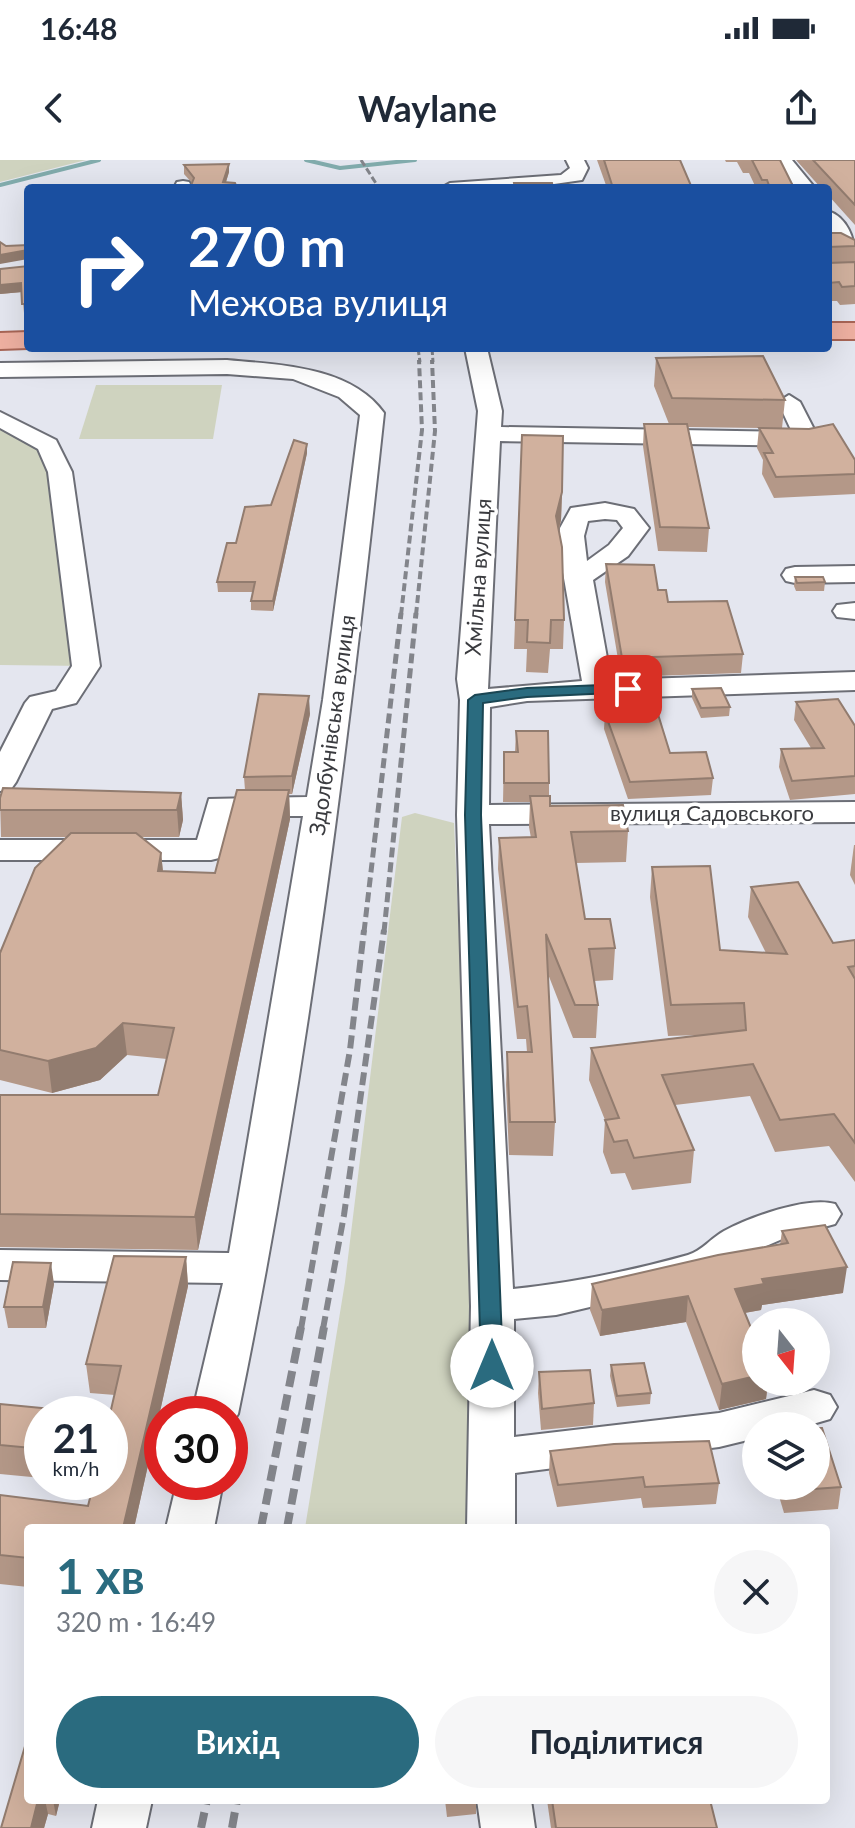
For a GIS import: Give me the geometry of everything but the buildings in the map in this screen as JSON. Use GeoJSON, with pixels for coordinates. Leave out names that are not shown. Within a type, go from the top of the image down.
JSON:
{"type":"FeatureCollection","features":[{"type":"Feature","properties":{"kind":"main road"},"geometry":{"type":"LineString","coordinates":[[832,331],[855,331]]}},
{"type":"Feature","properties":{"kind":"street"},"geometry":{"type":"LineString","coordinates":[[467,184],[562,180],[576,176],[579,168],[575,160]]}},
{"type":"Feature","properties":{"kind":"street"},"geometry":{"type":"LineString","coordinates":[[783,160],[803,184]]}},
{"type":"Feature","properties":{"kind":"street"},"geometry":{"type":"LineString","coordinates":[[832,222],[855,251]]}},
{"type":"Feature","properties":{"kind":"street","name":"Хмільна вулиця"},"geometry":{"type":"LineString","coordinates":[[477,352],[487,384],[488,434],[472,679],[475,700],[473,815],[492,1306],[491,1524]]}},
{"type":"Feature","properties":{"kind":"street","name":"Здолбунівська вулиця"},"geometry":{"type":"LineString","coordinates":[[9,362],[227,367],[297,373],[347,392],[372,413],[338,700],[247,1268],[219,1396]]}},
{"type":"Feature","properties":{"kind":"street"},"geometry":{"type":"LineString","coordinates":[[488,434],[807,439],[789,402]]}},
{"type":"Feature","properties":{"kind":"street"},"geometry":{"type":"LineString","coordinates":[[0,419],[48,445],[60,472],[86,666],[66,697],[40,703],[0,782]]}},
{"type":"Feature","properties":{"kind":"street"},"geometry":{"type":"LineString","coordinates":[[795,575],[855,574]]}},
{"type":"Feature","properties":{"kind":"street"},"geometry":{"type":"LineString","coordinates":[[579,577],[598,690]]}},
{"type":"Feature","properties":{"kind":"street"},"geometry":{"type":"LineString","coordinates":[[475,700],[527,692],[846,682],[855,711]]}},
{"type":"Feature","properties":{"kind":"street"},"geometry":{"type":"LineString","coordinates":[[0,850],[211,850],[220,806],[321,807]]}},
{"type":"Feature","properties":{"kind":"street","name":"вулиця Садовського"},"geometry":{"type":"LineString","coordinates":[[473,815],[855,812]]}},
{"type":"Feature","properties":{"kind":"street"},"geometry":{"type":"LineString","coordinates":[[492,1306],[556,1300],[706,1266],[737,1242],[773,1227],[821,1214]]}},
{"type":"Feature","properties":{"kind":"street"},"geometry":{"type":"LineString","coordinates":[[0,1265],[247,1268]]}},
{"type":"Feature","properties":{"kind":"street"},"geometry":{"type":"LineString","coordinates":[[492,1458],[719,1430],[814,1407]]}},
{"type":"Feature","properties":{"kind":"street"},"geometry":{"type":"LineString","coordinates":[[191,1524],[196,1500]]}},
{"type":"Feature","properties":{"kind":"street"},"geometry":{"type":"LineString","coordinates":[[119,1828],[124,1804]]}},
{"type":"Feature","properties":{"kind":"street"},"geometry":{"type":"LineString","coordinates":[[505,1804],[508,1828]]}},
{"type":"Feature","properties":{"kind":"green space"},"geometry":{"type":"Polygon","coordinates":[[[0,160],[86,160],[0,182],[0,160]]]}},
{"type":"Feature","properties":{"kind":"green space"},"geometry":{"type":"Polygon","coordinates":[[[96,385],[222,385],[213,439],[79,439],[96,385]]]}},
{"type":"Feature","properties":{"kind":"green space"},"geometry":{"type":"Polygon","coordinates":[[[0,419],[48,445],[86,666],[0,665],[0,419]]]}},
{"type":"Feature","properties":{"kind":"green space"},"geometry":{"type":"Polygon","coordinates":[[[415,813],[454,823],[475,1303],[469,1524],[306,1524],[345,1282],[402,817],[415,813]]]}},
{"type":"Feature","properties":{"kind":"waterway"},"geometry":{"type":"LineString","coordinates":[[0,185],[99,160]]}},
{"type":"Feature","properties":{"kind":"waterway"},"geometry":{"type":"LineString","coordinates":[[306,160],[340,168],[415,160]]}},
{"type":"Feature","properties":{"kind":"railway"},"geometry":{"type":"LineString","coordinates":[[361,160],[376,184]]}},
{"type":"Feature","properties":{"kind":"railway"},"geometry":{"type":"LineString","coordinates":[[419,352],[420,362]]}},
{"type":"Feature","properties":{"kind":"railway"},"geometry":{"type":"LineString","coordinates":[[432,352],[433,362]]}},
{"type":"Feature","properties":{"kind":"railway"},"geometry":{"type":"LineString","coordinates":[[401,615],[422,430],[419,360]]}},
{"type":"Feature","properties":{"kind":"railway"},"geometry":{"type":"LineString","coordinates":[[416,615],[435,431],[432,360]]}},
{"type":"Feature","properties":{"kind":"railway"},"geometry":{"type":"LineString","coordinates":[[364,932],[401,613]]}},
{"type":"Feature","properties":{"kind":"railway"},"geometry":{"type":"LineString","coordinates":[[384,932],[416,613]]}},
{"type":"Feature","properties":{"kind":"railway"},"geometry":{"type":"LineString","coordinates":[[301,1329],[350,1050],[364,930]]}},
{"type":"Feature","properties":{"kind":"railway"},"geometry":{"type":"LineString","coordinates":[[323,1329],[344,1215],[384,930]]}},
{"type":"Feature","properties":{"kind":"railway"},"geometry":{"type":"LineString","coordinates":[[262,1524],[301,1327]]}},
{"type":"Feature","properties":{"kind":"railway"},"geometry":{"type":"LineString","coordinates":[[288,1524],[324,1327]]}},
{"type":"Feature","properties":{"kind":"railway"},"geometry":{"type":"LineString","coordinates":[[201,1828],[206,1804]]}},
{"type":"Feature","properties":{"kind":"railway"},"geometry":{"type":"LineString","coordinates":[[232,1828],[236,1804]]}},
{"type":"Feature","properties":{"kind":"route"},"geometry":{"type":"LineString","coordinates":[[492,1366],[473,815],[475,700],[527,692],[628,689]]}}]}
